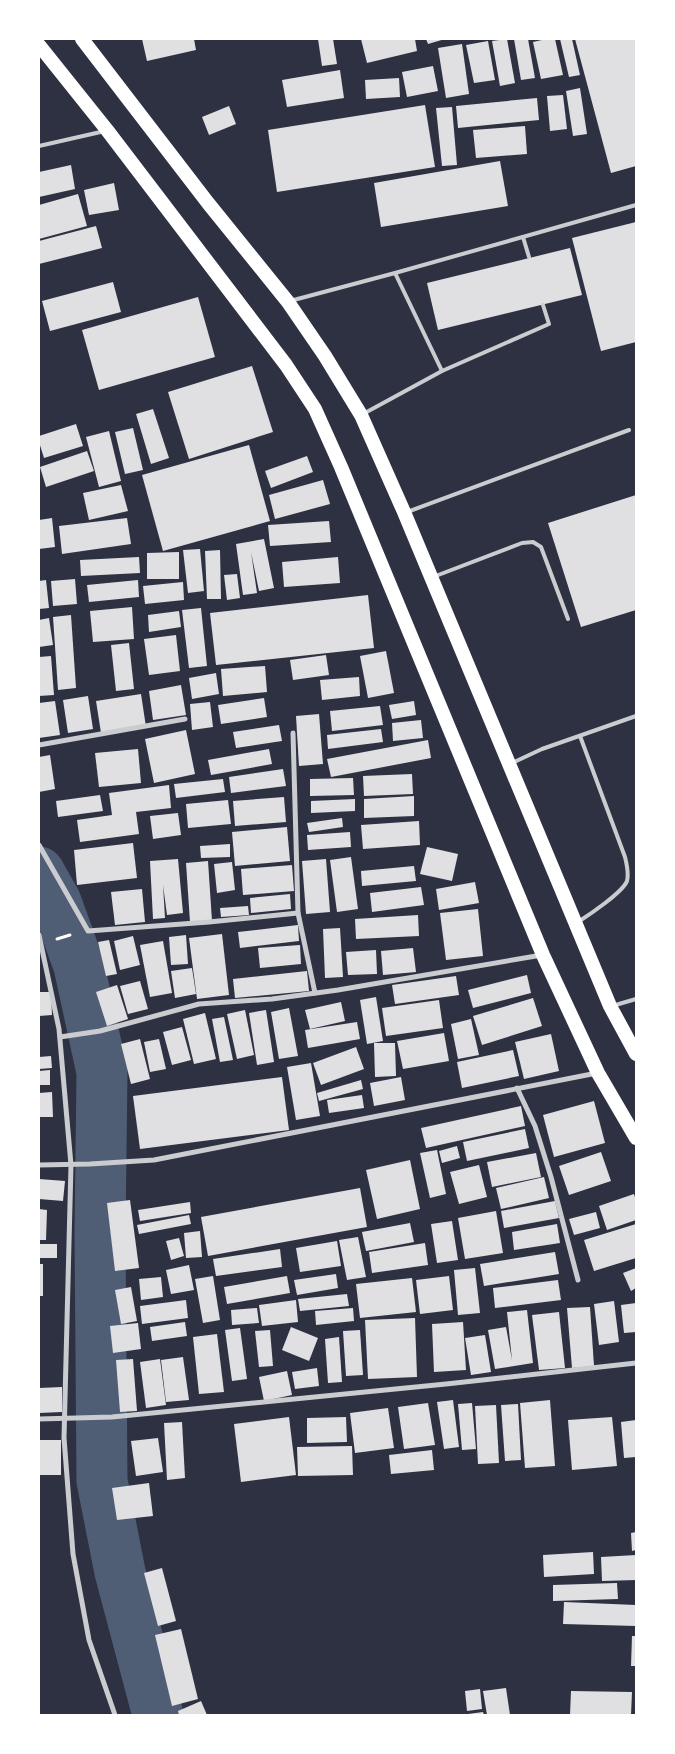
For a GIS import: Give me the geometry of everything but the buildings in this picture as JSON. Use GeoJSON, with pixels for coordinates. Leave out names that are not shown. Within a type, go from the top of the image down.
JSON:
{"type":"FeatureCollection","features":[{"type":"Feature","properties":{"kind":"highway"},"geometry":{"type":"LineString","coordinates":[[82,39],[208,203],[288,302],[326,356],[361,415],[432,578],[610,1006],[636,1054]]}},
{"type":"Feature","properties":{"kind":"highway"},"geometry":{"type":"LineString","coordinates":[[39,45],[107,130],[286,365],[315,409],[348,484],[543,955],[598,1073],[636,1138]]}},
{"type":"Feature","properties":{"kind":"street"},"geometry":{"type":"LineString","coordinates":[[39,745],[185,719]]}},
{"type":"Feature","properties":{"kind":"street"},"geometry":{"type":"LineString","coordinates":[[293,733],[298,912],[314,993]]}},
{"type":"Feature","properties":{"kind":"street"},"geometry":{"type":"LineString","coordinates":[[39,845],[88,931],[209,922],[298,912]]}},
{"type":"Feature","properties":{"kind":"street"},"geometry":{"type":"LineString","coordinates":[[39,935],[60,1037],[71,1165],[64,1438],[73,1554],[88,1640],[115,1715]]}},
{"type":"Feature","properties":{"kind":"street"},"geometry":{"type":"LineString","coordinates":[[60,1037],[100,1031],[199,1004],[272,999],[543,955]]}},
{"type":"Feature","properties":{"kind":"street"},"geometry":{"type":"LineString","coordinates":[[39,1165],[154,1160],[598,1073]]}},
{"type":"Feature","properties":{"kind":"street"},"geometry":{"type":"LineString","coordinates":[[517,1088],[535,1126],[551,1177],[578,1280]]}},
{"type":"Feature","properties":{"kind":"street"},"geometry":{"type":"LineString","coordinates":[[39,1419],[112,1417],[636,1363]]}},
{"type":"Feature","properties":{"kind":"lane"},"geometry":{"type":"LineString","coordinates":[[39,146],[107,130]]}},
{"type":"Feature","properties":{"kind":"lane"},"geometry":{"type":"LineString","coordinates":[[288,302],[636,205]]}},
{"type":"Feature","properties":{"kind":"lane"},"geometry":{"type":"LineString","coordinates":[[523,237],[529,257]]}},
{"type":"Feature","properties":{"kind":"lane"},"geometry":{"type":"LineString","coordinates":[[395,273],[442,371]]}},
{"type":"Feature","properties":{"kind":"lane"},"geometry":{"type":"LineString","coordinates":[[361,415],[442,371],[550,324],[544,305]]}},
{"type":"Feature","properties":{"kind":"lane"},"geometry":{"type":"LineString","coordinates":[[404,512],[629,430]]}},
{"type":"Feature","properties":{"kind":"lane"},"geometry":{"type":"LineString","coordinates":[[432,578],[522,543],[533,542],[541,547],[568,619]]}},
{"type":"Feature","properties":{"kind":"lane"},"geometry":{"type":"LineString","coordinates":[[509,765],[542,750],[636,716]]}},
{"type":"Feature","properties":{"kind":"lane"},"geometry":{"type":"LineString","coordinates":[[576,924],[608,901],[626,882],[628,870],[625,857],[580,736]]}},
{"type":"Feature","properties":{"kind":"lane"},"geometry":{"type":"LineString","coordinates":[[610,1006],[636,999]]}},
{"type":"Feature","properties":{"kind":"waterway"},"geometry":{"type":"LineString","coordinates":[[39,872],[56,902],[79,966],[102,1072],[100,1233],[102,1481],[120,1572],[158,1715]]}}]}
